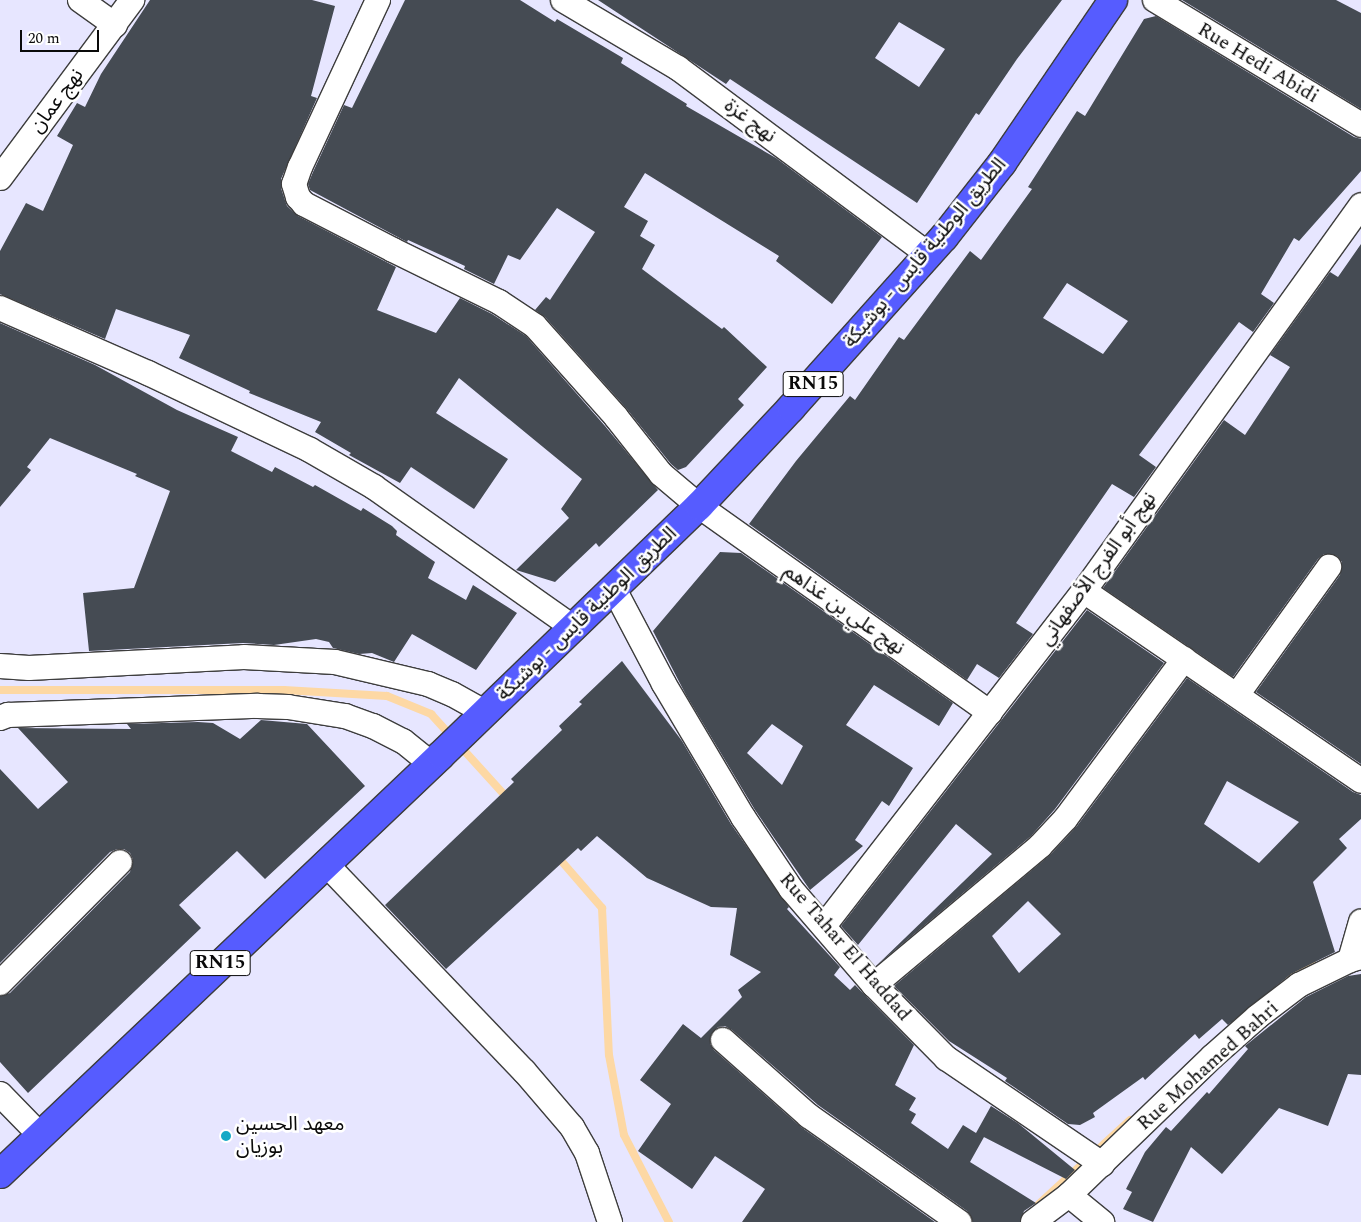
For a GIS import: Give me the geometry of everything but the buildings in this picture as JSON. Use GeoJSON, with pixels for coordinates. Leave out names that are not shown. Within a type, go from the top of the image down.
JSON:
{"type":"FeatureCollection","features":[{"type":"Feature","properties":{"kind":"main road","name":"الطريق الوطنية قابس - بوشبكة"},"geometry":{"type":"LineString","coordinates":[[0,1174],[39,1134],[574,628],[699,506],[791,408],[929,255],[1002,163],[1113,0]]}},
{"type":"Feature","properties":{"kind":"street"},"geometry":{"type":"LineString","coordinates":[[80,0],[115,25]]}},
{"type":"Feature","properties":{"kind":"street","name":"نهج عمان"},"geometry":{"type":"LineString","coordinates":[[0,178],[132,0]]}},
{"type":"Feature","properties":{"kind":"street","name":"نهج علي بن غذاهم"},"geometry":{"type":"LineString","coordinates":[[378,0],[300,167],[294,184],[294,192],[304,204],[499,302],[535,326],[616,417],[661,474],[699,506],[990,713]]}},
{"type":"Feature","properties":{"kind":"street","name":"نهج غزة"},"geometry":{"type":"LineString","coordinates":[[563,0],[678,68],[929,255]]}},
{"type":"Feature","properties":{"kind":"street","name":"Rue Hedi Abidi"},"geometry":{"type":"LineString","coordinates":[[1155,0],[1361,125]]}},
{"type":"Feature","properties":{"kind":"street","name":"نهج أبو الفرج الأصفهاني"},"geometry":{"type":"LineString","coordinates":[[824,926],[1084,591],[1361,205]]}},
{"type":"Feature","properties":{"kind":"street"},"geometry":{"type":"LineString","coordinates":[[0,308],[148,373],[310,450],[374,487],[574,628]]}},
{"type":"Feature","properties":{"kind":"street"},"geometry":{"type":"LineString","coordinates":[[1237,695],[1329,567]]}},
{"type":"Feature","properties":{"kind":"street","name":"Rue Tahar El Haddad"},"geometry":{"type":"LineString","coordinates":[[614,589],[664,684],[743,817],[791,889],[874,985],[946,1058],[1102,1164]]}},
{"type":"Feature","properties":{"kind":"street"},"geometry":{"type":"LineString","coordinates":[[1084,591],[1361,781]]}},
{"type":"Feature","properties":{"kind":"street"},"geometry":{"type":"LineString","coordinates":[[0,666],[29,668],[244,657],[326,662],[428,684],[452,694],[476,720]]}},
{"type":"Feature","properties":{"kind":"street"},"geometry":{"type":"LineString","coordinates":[[874,985],[1040,846],[1066,818],[1184,659]]}},
{"type":"Feature","properties":{"kind":"street"},"geometry":{"type":"LineString","coordinates":[[0,718],[8,715],[258,706],[288,707],[345,716],[373,726],[436,759]]}},
{"type":"Feature","properties":{"kind":"street"},"geometry":{"type":"LineString","coordinates":[[0,983],[120,862]]}},
{"type":"Feature","properties":{"kind":"street"},"geometry":{"type":"LineString","coordinates":[[325,863],[524,1071],[572,1127],[587,1153],[610,1222]]}},
{"type":"Feature","properties":{"kind":"street"},"geometry":{"type":"LineString","coordinates":[[1355,958],[1361,922]]}},
{"type":"Feature","properties":{"kind":"street","name":"Rue Mohamed Bahri"},"geometry":{"type":"LineString","coordinates":[[1033,1222],[1069,1196],[1212,1057],[1257,1017],[1299,986],[1355,958]]}},
{"type":"Feature","properties":{"kind":"street"},"geometry":{"type":"LineString","coordinates":[[723,1040],[808,1116],[959,1222]]}},
{"type":"Feature","properties":{"kind":"street"},"geometry":{"type":"LineString","coordinates":[[0,1094],[39,1134]]}},
{"type":"Feature","properties":{"kind":"street"},"geometry":{"type":"LineString","coordinates":[[1069,1196],[1102,1222]]}},
{"type":"Feature","properties":{"kind":"waterway"},"geometry":{"type":"LineString","coordinates":[[0,690],[284,690],[387,696],[431,714],[509,800]]}},
{"type":"Feature","properties":{"kind":"waterway"},"geometry":{"type":"LineString","coordinates":[[557,856],[602,908],[609,1055],[624,1135],[669,1222]]}},
{"type":"Feature","properties":{"kind":"waterway"},"geometry":{"type":"LineString","coordinates":[[1290,979],[1312,961]]}},
{"type":"Feature","properties":{"kind":"waterway"},"geometry":{"type":"LineString","coordinates":[[1039,1204],[1130,1120]]}},
{"type":"Feature","properties":{"kind":"place","name":"معهد الحسين بوزيان"},"geometry":{"type":"Point","coordinates":[226,1136]}}]}
